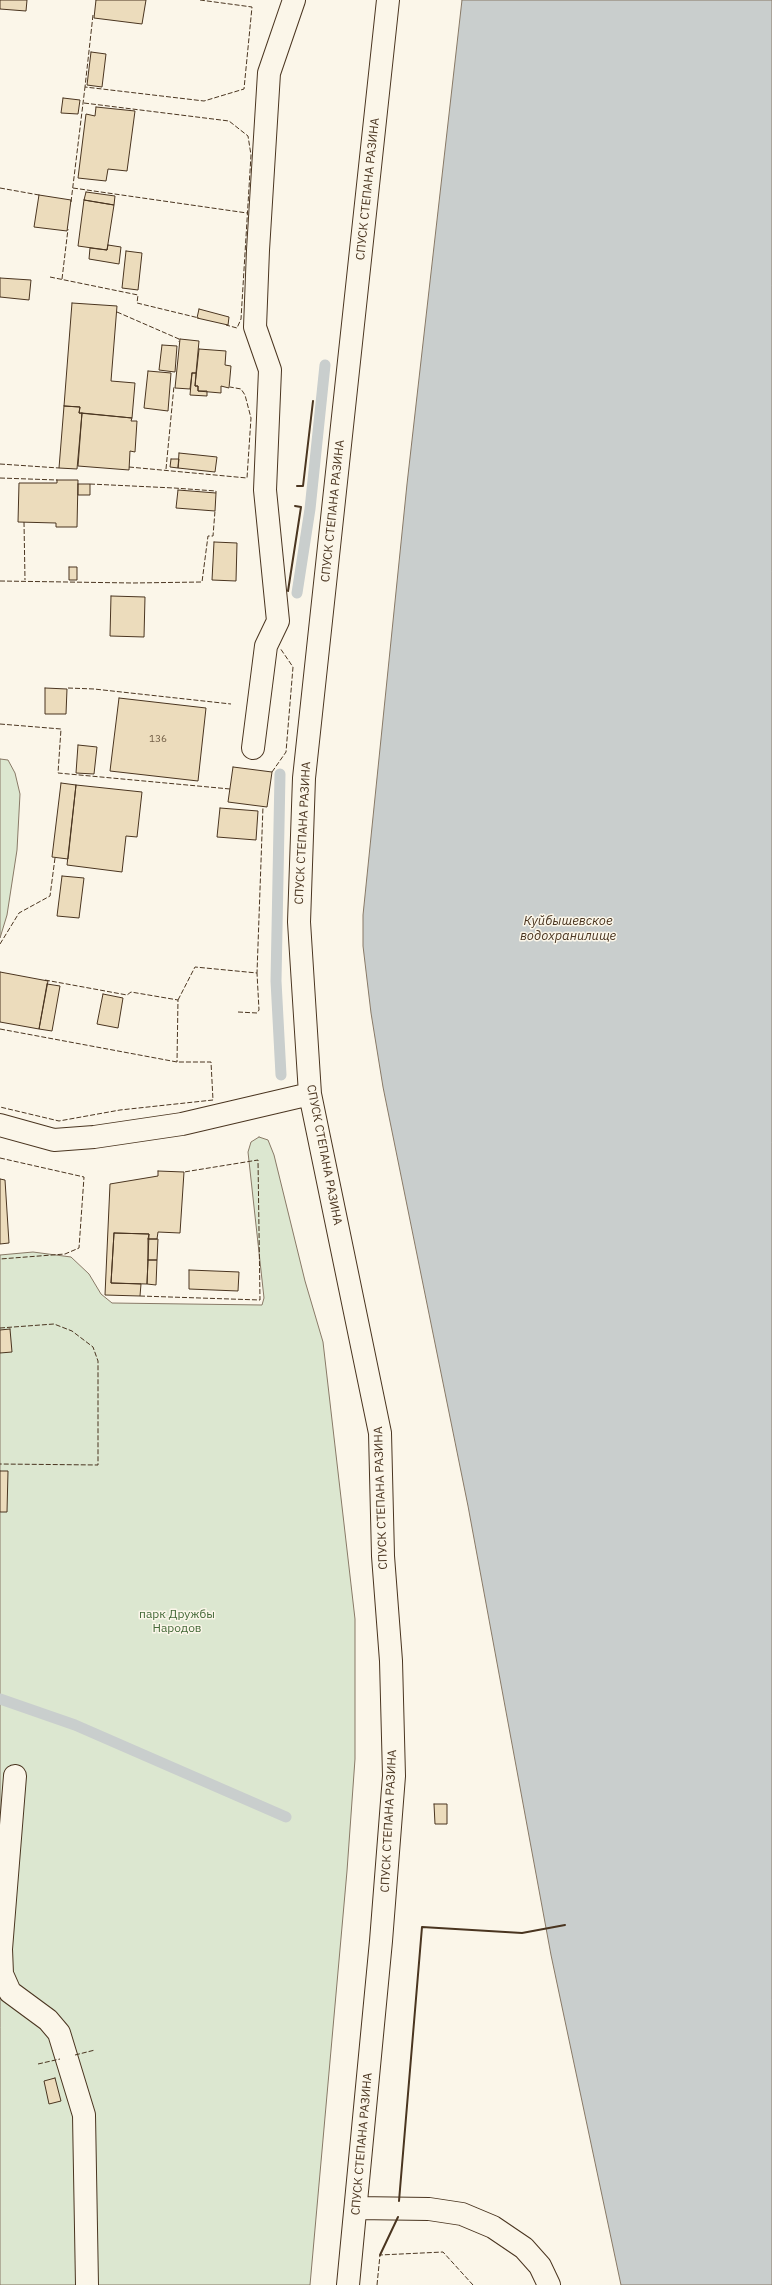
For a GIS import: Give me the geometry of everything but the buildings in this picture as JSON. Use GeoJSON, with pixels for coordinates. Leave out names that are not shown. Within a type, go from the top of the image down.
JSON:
{"type":"FeatureCollection","features":[{"type":"Feature","properties":{"kind":"street"},"geometry":{"type":"LineString","coordinates":[[253,748],[266,646],[278,621],[265,490],[270,370],[255,328],[258,250],[269,74],[294,0]]}},
{"type":"Feature","properties":{"kind":"street","name":"СПУСК СТЕПАНА РАЗИНА"},"geometry":{"type":"LineString","coordinates":[[348,2285],[381,1941],[394,1776],[391,1661],[383,1556],[380,1433],[310,1094],[299,922],[304,778],[388,0]]}},
{"type":"Feature","properties":{"kind":"street"},"geometry":{"type":"LineString","coordinates":[[0,1125],[54,1140],[94,1137],[182,1124],[310,1094]]}},
{"type":"Feature","properties":{"kind":"street"},"geometry":{"type":"LineString","coordinates":[[15,1776],[2,1949],[2,1974],[5,1984],[10,1992],[48,2020],[59,2033],[84,2115],[87,2285]]}},
{"type":"Feature","properties":{"kind":"street"},"geometry":{"type":"LineString","coordinates":[[356,2208],[429,2209],[462,2214],[493,2227],[524,2248],[540,2266],[549,2285]]}},
{"type":"Feature","properties":{"kind":"green space"},"geometry":{"type":"Polygon","coordinates":[[[0,759],[8,760],[15,773],[20,794],[17,850],[7,915],[0,938],[0,759]]]}},
{"type":"Feature","properties":{"kind":"green space","name":"парк Дружбы Народов"},"geometry":{"type":"Polygon","coordinates":[[[259,1137],[268,1140],[274,1155],[305,1281],[323,1342],[355,1619],[355,1759],[347,1871],[310,2285],[0,2285],[0,1255],[33,1252],[71,1257],[89,1274],[101,1294],[112,1303],[262,1305],[264,1298],[248,1152],[251,1142],[259,1137]]]}},
{"type":"Feature","properties":{"kind":"water","name":"Куйбышевское водохранилище"},"geometry":{"type":"Polygon","coordinates":[[[462,0],[772,0],[772,2285],[621,2285],[551,1955],[468,1506],[383,1087],[371,1013],[363,946],[363,915],[407,484],[462,0]]]}},
{"type":"Feature","properties":{"kind":"waterway"},"geometry":{"type":"LineString","coordinates":[[297,593],[310,509],[325,365]]}},
{"type":"Feature","properties":{"kind":"waterway"},"geometry":{"type":"LineString","coordinates":[[280,774],[276,981],[281,1075]]}},
{"type":"Feature","properties":{"kind":"waterway"},"geometry":{"type":"LineString","coordinates":[[0,1699],[75,1725],[286,1817]]}},
{"type":"Feature","properties":{"kind":"fence"},"geometry":{"type":"LineString","coordinates":[[93,15],[85,87],[204,101],[244,89],[252,7],[200,0]]}},
{"type":"Feature","properties":{"kind":"fence"},"geometry":{"type":"LineString","coordinates":[[71,202],[85,87]]}},
{"type":"Feature","properties":{"kind":"fence"},"geometry":{"type":"LineString","coordinates":[[84,103],[229,121],[248,136],[251,155],[241,319],[237,328],[226,325]]}},
{"type":"Feature","properties":{"kind":"fence"},"geometry":{"type":"LineString","coordinates":[[0,188],[39,195]]}},
{"type":"Feature","properties":{"kind":"fence"},"geometry":{"type":"LineString","coordinates":[[73,188],[247,213]]}},
{"type":"Feature","properties":{"kind":"fence"},"geometry":{"type":"LineString","coordinates":[[62,279],[68,229]]}},
{"type":"Feature","properties":{"kind":"fence"},"geometry":{"type":"LineString","coordinates":[[50,277],[138,295],[137,303],[199,318]]}},
{"type":"Feature","properties":{"kind":"fence"},"geometry":{"type":"LineString","coordinates":[[117,312],[179,339],[179,342]]}},
{"type":"Feature","properties":{"kind":"fence"},"geometry":{"type":"LineString","coordinates":[[166,469],[174,386]]}},
{"type":"Feature","properties":{"kind":"fence"},"geometry":{"type":"LineString","coordinates":[[129,467],[247,478],[251,418],[245,395],[241,389],[230,387]]}},
{"type":"Feature","properties":{"kind":"fence"},"geometry":{"type":"LineString","coordinates":[[0,464],[59,468]]}},
{"type":"Feature","properties":{"kind":"fence"},"geometry":{"type":"LineString","coordinates":[[0,478],[57,480]]}},
{"type":"Feature","properties":{"kind":"fence"},"geometry":{"type":"LineString","coordinates":[[90,484],[174,488],[216,491],[216,493]]}},
{"type":"Feature","properties":{"kind":"fence"},"geometry":{"type":"LineString","coordinates":[[0,581],[133,583],[202,582],[208,536],[213,536],[215,511]]}},
{"type":"Feature","properties":{"kind":"fence"},"geometry":{"type":"LineString","coordinates":[[24,522],[25,580]]}},
{"type":"Feature","properties":{"kind":"fence"},"geometry":{"type":"LineString","coordinates":[[272,772],[286,752],[293,667],[280,648]]}},
{"type":"Feature","properties":{"kind":"fence"},"geometry":{"type":"LineString","coordinates":[[68,688],[94,689],[231,704]]}},
{"type":"Feature","properties":{"kind":"fence"},"geometry":{"type":"LineString","coordinates":[[0,724],[61,729],[58,773],[230,789]]}},
{"type":"Feature","properties":{"kind":"fence"},"geometry":{"type":"LineString","coordinates":[[178,1000],[195,967],[257,973],[263,806]]}},
{"type":"Feature","properties":{"kind":"fence"},"geometry":{"type":"LineString","coordinates":[[0,944],[19,913],[50,896],[55,858]]}},
{"type":"Feature","properties":{"kind":"fence"},"geometry":{"type":"LineString","coordinates":[[238,1012],[257,1013],[259,1010],[257,973]]}},
{"type":"Feature","properties":{"kind":"fence"},"geometry":{"type":"LineString","coordinates":[[45,980],[127,995],[131,992],[178,1000],[177,1062]]}},
{"type":"Feature","properties":{"kind":"fence"},"geometry":{"type":"LineString","coordinates":[[0,1029],[177,1062],[211,1062],[213,1100],[120,1110],[59,1121],[0,1107]]}},
{"type":"Feature","properties":{"kind":"fence"},"geometry":{"type":"LineString","coordinates":[[0,1158],[84,1177],[79,1248],[65,1254],[0,1259]]}},
{"type":"Feature","properties":{"kind":"fence"},"geometry":{"type":"LineString","coordinates":[[140,1296],[260,1300],[258,1160],[184,1172]]}},
{"type":"Feature","properties":{"kind":"fence"},"geometry":{"type":"LineString","coordinates":[[0,1328],[54,1324],[72,1331],[93,1347],[98,1361],[98,1465],[0,1464]]}},
{"type":"Feature","properties":{"kind":"fence"},"geometry":{"type":"LineString","coordinates":[[75,2055],[95,2050]]}},
{"type":"Feature","properties":{"kind":"fence"},"geometry":{"type":"LineString","coordinates":[[38,2064],[60,2059]]}},
{"type":"Feature","properties":{"kind":"fence"},"geometry":{"type":"LineString","coordinates":[[377,2285],[380,2255],[443,2252],[473,2285]]}},
{"type":"Feature","properties":{"kind":"wall"},"geometry":{"type":"LineString","coordinates":[[297,486],[303,486],[313,401]]}},
{"type":"Feature","properties":{"kind":"wall"},"geometry":{"type":"LineString","coordinates":[[288,591],[301,507],[295,506]]}},
{"type":"Feature","properties":{"kind":"wall"},"geometry":{"type":"LineString","coordinates":[[399,2201],[422,1927],[522,1933],[565,1925]]}},
{"type":"Feature","properties":{"kind":"wall"},"geometry":{"type":"LineString","coordinates":[[380,2255],[398,2217]]}}]}
